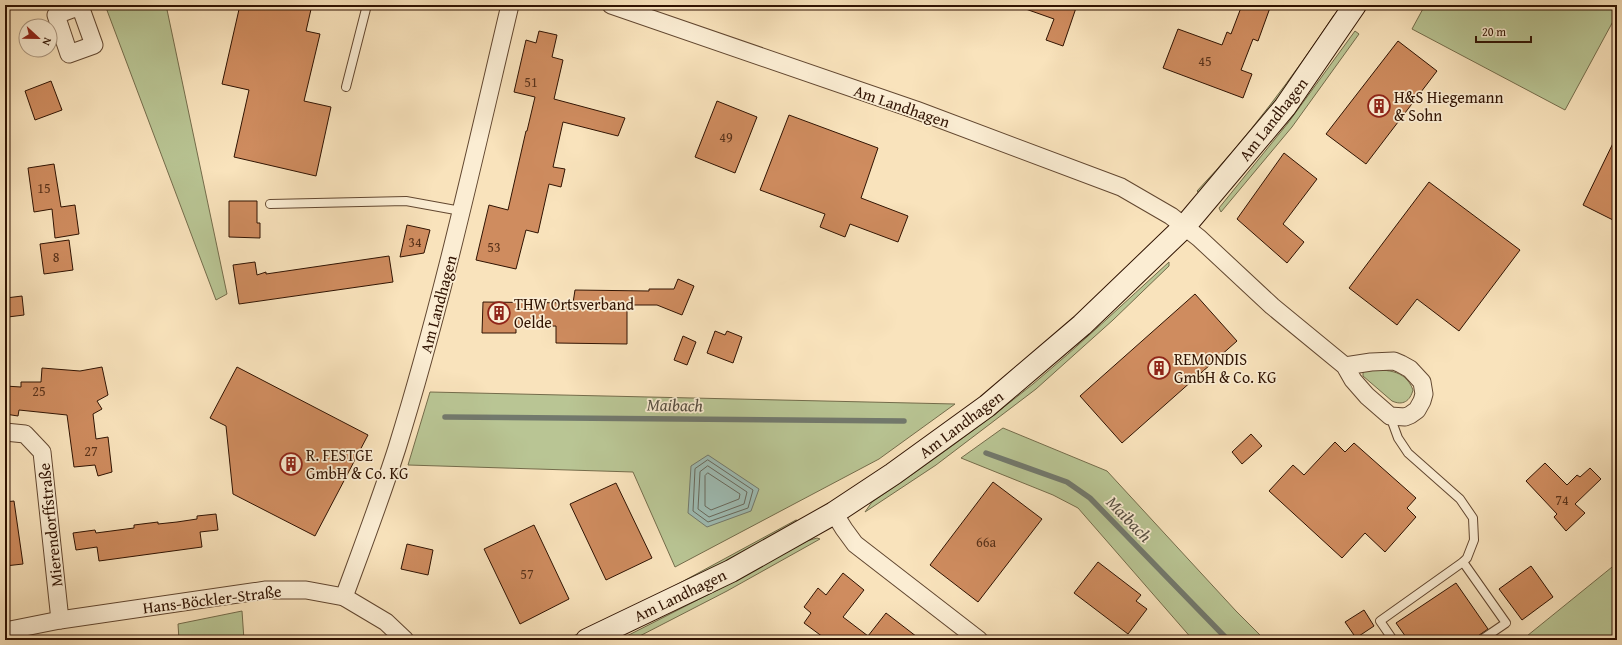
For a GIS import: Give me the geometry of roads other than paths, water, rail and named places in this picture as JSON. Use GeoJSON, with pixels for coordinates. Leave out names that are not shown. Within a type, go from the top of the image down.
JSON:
{"type":"FeatureCollection","features":[{"type":"Feature","properties":{"kind":"street","name":"Am Landhagen"},"geometry":{"type":"LineString","coordinates":[[344,597],[397,450],[430,333],[461,211],[510,5]]}},
{"type":"Feature","properties":{"kind":"street","name":"Am Landhagen"},"geometry":{"type":"LineString","coordinates":[[611,5],[909,108],[1071,167],[1121,187],[1171,216],[1199,238],[1272,306],[1345,366],[1353,380],[1367,396],[1390,416]]}},
{"type":"Feature","properties":{"kind":"street","name":"Am Landhagen"},"geometry":{"type":"LineString","coordinates":[[587,640],[731,571],[834,513],[893,474],[987,406],[1082,325],[1184,227],[1285,107],[1355,5]]}},
{"type":"Feature","properties":{"kind":"street"},"geometry":{"type":"LineString","coordinates":[[1345,366],[1371,362],[1394,361],[1410,368],[1417,375],[1422,382],[1424,394],[1417,410],[1405,417],[1390,416]]}},
{"type":"Feature","properties":{"kind":"street","name":"Mierendorffstraße"},"geometry":{"type":"LineString","coordinates":[[5,432],[25,434],[42,452],[60,620]]}},
{"type":"Feature","properties":{"kind":"street"},"geometry":{"type":"LineString","coordinates":[[834,513],[855,544],[979,640]]}},
{"type":"Feature","properties":{"kind":"street","name":"Hans-Böckler-Straße"},"geometry":{"type":"LineString","coordinates":[[5,631],[60,620],[266,590],[306,590],[344,597],[386,622],[405,640]]}},
{"type":"Feature","properties":{"kind":"lane"},"geometry":{"type":"LineString","coordinates":[[346,87],[367,5]]}},
{"type":"Feature","properties":{"kind":"lane"},"geometry":{"type":"LineString","coordinates":[[270,204],[406,202],[461,211]]}},
{"type":"Feature","properties":{"kind":"lane"},"geometry":{"type":"LineString","coordinates":[[1390,416],[1398,438],[1408,453],[1460,500],[1473,518],[1474,540],[1467,558],[1463,562],[1380,620],[1393,640]]}},
{"type":"Feature","properties":{"kind":"lane"},"geometry":{"type":"LineString","coordinates":[[1463,562],[1506,623],[1481,640]]}},
{"type":"Feature","properties":{"kind":"water"},"geometry":{"type":"Polygon","coordinates":[[[708,455],[759,489],[751,511],[707,527],[688,513],[691,466],[708,455]]]}},
{"type":"Feature","properties":{"kind":"waterway","name":"Maibach"},"geometry":{"type":"LineString","coordinates":[[445,417],[904,421]]}},
{"type":"Feature","properties":{"kind":"waterway","name":"Maibach"},"geometry":{"type":"LineString","coordinates":[[986,453],[1067,482],[1090,498],[1228,640]]}},
{"type":"Feature","properties":{"kind":"place","name":"H&S Hiegemann & Sohn"},"geometry":{"type":"Point","coordinates":[1379,106]}},
{"type":"Feature","properties":{"kind":"place","name":"THW Ortsverband Oelde"},"geometry":{"type":"Point","coordinates":[499,313]}},
{"type":"Feature","properties":{"kind":"place","name":"REMONDIS GmbH & Co. KG"},"geometry":{"type":"Point","coordinates":[1159,368]}},
{"type":"Feature","properties":{"kind":"place","name":"R. FESTGE GmbH & Co. KG"},"geometry":{"type":"Point","coordinates":[291,464]}}]}
